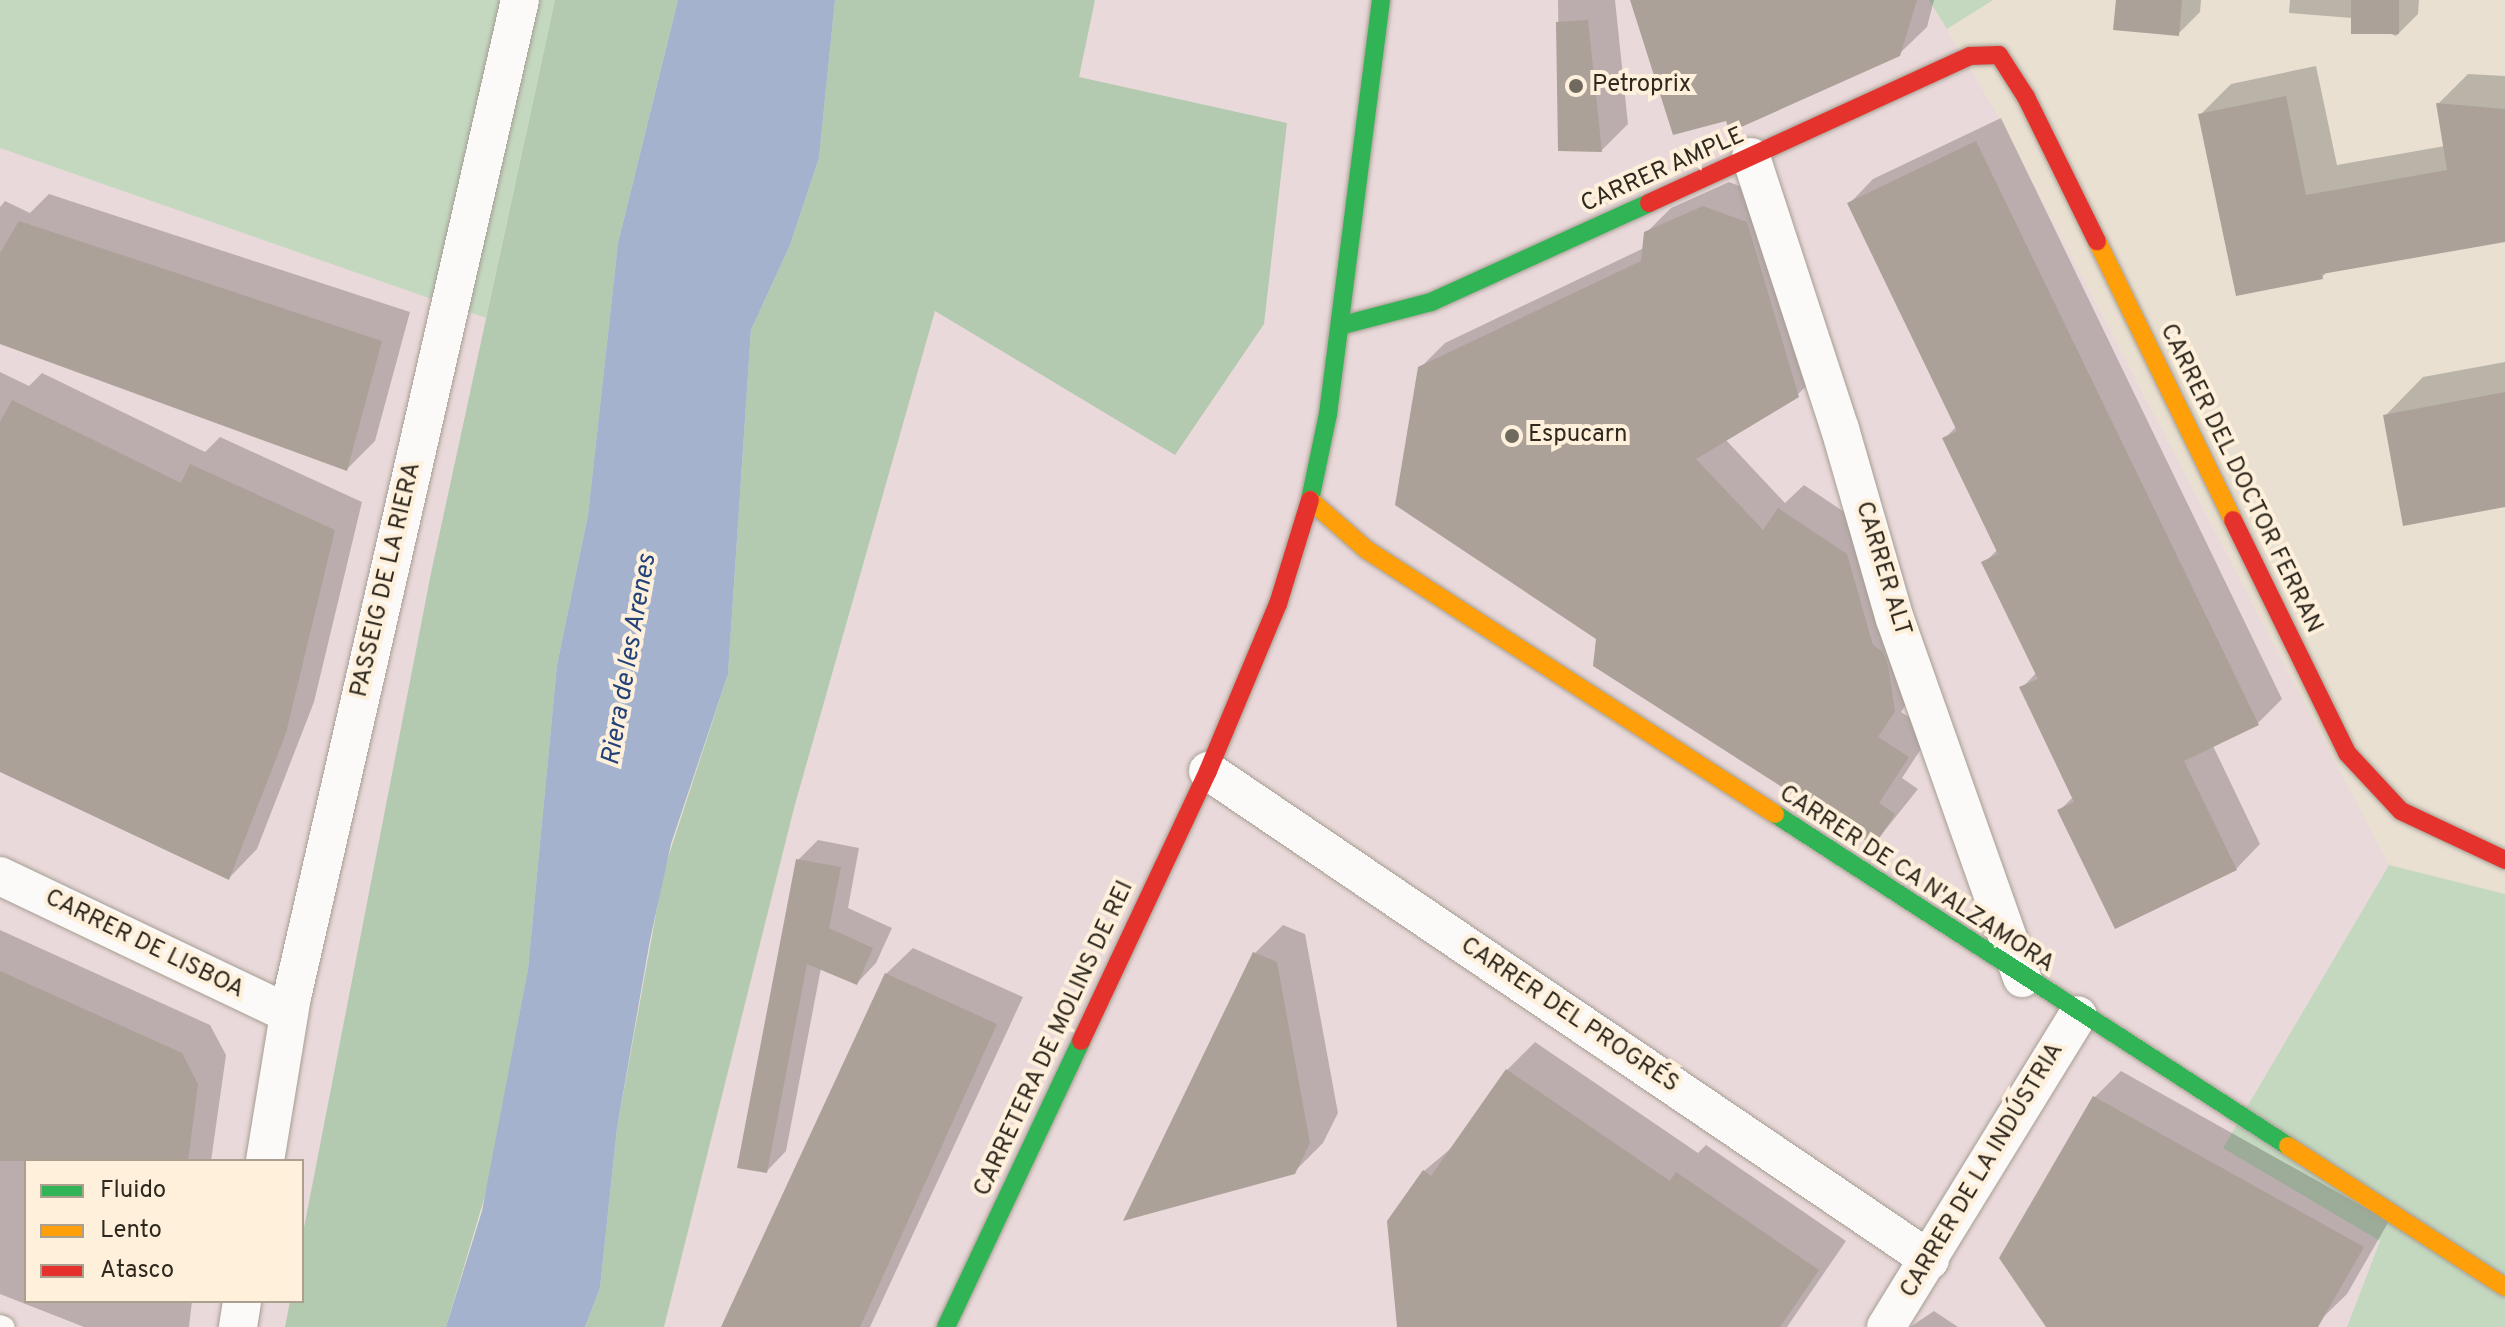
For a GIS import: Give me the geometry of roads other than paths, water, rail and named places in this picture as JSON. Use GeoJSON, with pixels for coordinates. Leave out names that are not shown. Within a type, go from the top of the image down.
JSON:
{"type":"FeatureCollection","features":[{"type":"Feature","properties":{"kind":"street","name":"PASSEIG DE LA RIERA"},"geometry":{"type":"LineString","coordinates":[[265,1159],[289,1014],[520,0]]}},
{"type":"Feature","properties":{"kind":"street","name":"CARRETERA DE MOLINS DE REI"},"geometry":{"type":"LineString","coordinates":[[946,1327],[1208,771],[1278,604],[1310,500],[1343,325],[1381,0]]}},
{"type":"Feature","properties":{"kind":"street","name":"CARRER AMPLE"},"geometry":{"type":"LineString","coordinates":[[1343,325],[1431,302],[1970,56],[1999,55]]}},
{"type":"Feature","properties":{"kind":"street","name":"CARRER DEL DOCTOR FERRAN"},"geometry":{"type":"LineString","coordinates":[[1999,55],[2026,97],[2347,753],[2401,811],[2505,860]]}},
{"type":"Feature","properties":{"kind":"street","name":"CARRER ALT"},"geometry":{"type":"LineString","coordinates":[[1751,157],[1840,429],[1895,619],[2022,978]]}},
{"type":"Feature","properties":{"kind":"street","name":"CARRER DE CA N'ALZAMORA"},"geometry":{"type":"LineString","coordinates":[[1310,500],[1367,550],[2078,1015],[2505,1287]]}},
{"type":"Feature","properties":{"kind":"street","name":"CARRER DEL PROGRÉS"},"geometry":{"type":"LineString","coordinates":[[1208,771],[1930,1260]]}},
{"type":"Feature","properties":{"kind":"street","name":"CARRER DE LISBOA"},"geometry":{"type":"LineString","coordinates":[[0,876],[289,1014]]}},
{"type":"Feature","properties":{"kind":"street","name":"CARRER DE LA INDÚSTRIA"},"geometry":{"type":"LineString","coordinates":[[1886,1327],[2078,1015]]}},
{"type":"Feature","properties":{"kind":"street"},"geometry":{"type":"LineString","coordinates":[[238,1327],[242,1303]]}},
{"type":"Feature","properties":{"kind":"water","name":"Riera de les Arenes"},"geometry":{"type":"Polygon","coordinates":[[[678,0],[835,0],[819,158],[790,245],[751,330],[728,674],[671,844],[650,940],[617,1128],[600,1288],[585,1327],[446,1327],[482,1211],[528,969],[557,665],[588,515],[618,243],[678,0]]]}},
{"type":"Feature","properties":{"kind":"place","name":"Petroprix"},"geometry":{"type":"Point","coordinates":[1576,86]}},
{"type":"Feature","properties":{"kind":"place","name":"Espucarn"},"geometry":{"type":"Point","coordinates":[1512,436]}}]}
